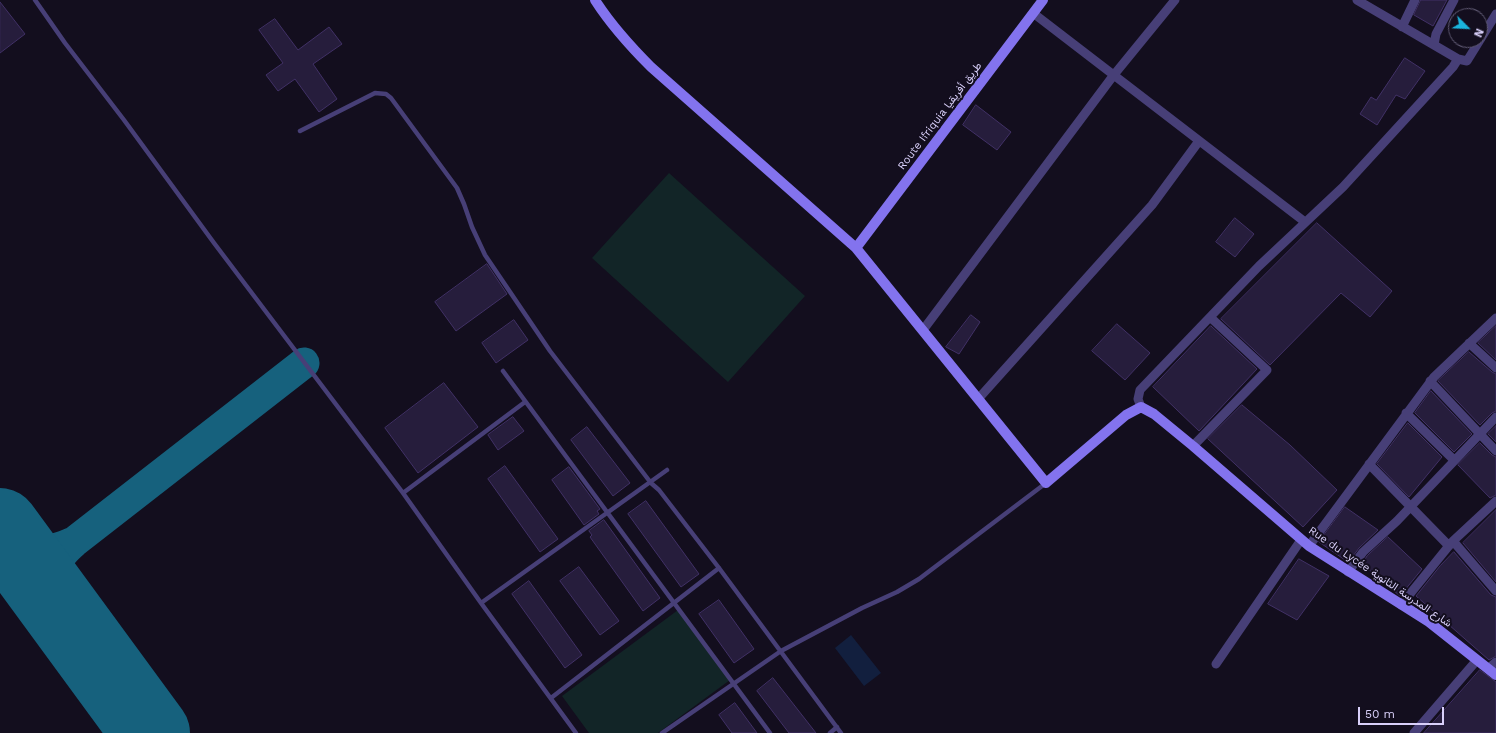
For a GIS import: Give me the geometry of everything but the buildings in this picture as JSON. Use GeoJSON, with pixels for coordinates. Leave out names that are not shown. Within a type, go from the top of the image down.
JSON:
{"type":"FeatureCollection","features":[{"type":"Feature","properties":{"kind":"street"},"geometry":{"type":"LineString","coordinates":[[595,0],[607,20],[629,46],[651,67],[856,248],[1046,482],[1126,415],[1141,407],[1138,398],[1140,390],[1259,266],[1343,187],[1453,67],[1458,59]]}},
{"type":"Feature","properties":{"kind":"street","name":"Route Ifriquia طريق أفريقيا"},"geometry":{"type":"LineString","coordinates":[[856,248],[1043,0]]}},
{"type":"Feature","properties":{"kind":"street"},"geometry":{"type":"LineString","coordinates":[[923,330],[1113,76],[1175,0]]}},
{"type":"Feature","properties":{"kind":"street"},"geometry":{"type":"LineString","coordinates":[[1357,0],[1458,59],[1467,61],[1475,48]]}},
{"type":"Feature","properties":{"kind":"street"},"geometry":{"type":"LineString","coordinates":[[1402,27],[1415,0]]}},
{"type":"Feature","properties":{"kind":"street"},"geometry":{"type":"LineString","coordinates":[[1434,45],[1436,34],[1454,0]]}},
{"type":"Feature","properties":{"kind":"street"},"geometry":{"type":"LineString","coordinates":[[1033,13],[1113,76],[1306,222]]}},
{"type":"Feature","properties":{"kind":"street"},"geometry":{"type":"LineString","coordinates":[[1488,27],[1496,14]]}},
{"type":"Feature","properties":{"kind":"street"},"geometry":{"type":"LineString","coordinates":[[979,398],[1152,205],[1199,141]]}},
{"type":"Feature","properties":{"kind":"street"},"geometry":{"type":"LineString","coordinates":[[1193,446],[1267,370],[1210,317]]}},
{"type":"Feature","properties":{"kind":"street"},"geometry":{"type":"LineString","coordinates":[[1216,664],[1305,543],[1369,464],[1430,381],[1496,318]]}},
{"type":"Feature","properties":{"kind":"street"},"geometry":{"type":"LineString","coordinates":[[1469,343],[1496,368]]}},
{"type":"Feature","properties":{"kind":"street"},"geometry":{"type":"LineString","coordinates":[[1430,381],[1496,451]]}},
{"type":"Feature","properties":{"kind":"street","name":"Rue du Lycée شارع المدرسة الثانوية"},"geometry":{"type":"LineString","coordinates":[[1141,407],[1154,414],[1193,446],[1305,543],[1348,572],[1429,622],[1492,672]]}},
{"type":"Feature","properties":{"kind":"street"},"geometry":{"type":"LineString","coordinates":[[1406,413],[1454,460]]}},
{"type":"Feature","properties":{"kind":"street"},"geometry":{"type":"LineString","coordinates":[[1348,572],[1363,552],[1496,417]]}},
{"type":"Feature","properties":{"kind":"street"},"geometry":{"type":"LineString","coordinates":[[1369,464],[1410,506],[1451,544],[1496,591]]}},
{"type":"Feature","properties":{"kind":"street"},"geometry":{"type":"LineString","coordinates":[[1401,604],[1451,544],[1496,501]]}},
{"type":"Feature","properties":{"kind":"street"},"geometry":{"type":"LineString","coordinates":[[1414,733],[1477,660]]}},
{"type":"Feature","properties":{"kind":"street"},"geometry":{"type":"LineString","coordinates":[[1492,672],[1496,662]]}},
{"type":"Feature","properties":{"kind":"lane"},"geometry":{"type":"LineString","coordinates":[[35,0],[65,43],[124,120],[214,243],[403,493],[481,604],[576,733]]}},
{"type":"Feature","properties":{"kind":"lane"},"geometry":{"type":"LineString","coordinates":[[300,131],[375,94],[386,94],[391,98],[457,188],[472,227],[486,255],[550,351],[651,483],[659,490],[719,568],[841,733]]}},
{"type":"Feature","properties":{"kind":"lane"},"geometry":{"type":"LineString","coordinates":[[503,371],[770,733]]}},
{"type":"Feature","properties":{"kind":"lane"},"geometry":{"type":"LineString","coordinates":[[403,493],[525,402]]}},
{"type":"Feature","properties":{"kind":"lane"},"geometry":{"type":"LineString","coordinates":[[481,604],[667,470]]}},
{"type":"Feature","properties":{"kind":"lane"},"geometry":{"type":"LineString","coordinates":[[662,733],[781,651],[862,608],[892,595],[920,579],[1046,482]]}},
{"type":"Feature","properties":{"kind":"lane"},"geometry":{"type":"LineString","coordinates":[[551,698],[719,568]]}},
{"type":"Feature","properties":{"kind":"lane"},"geometry":{"type":"LineString","coordinates":[[830,733],[837,727]]}},
{"type":"Feature","properties":{"kind":"green space"},"geometry":{"type":"Polygon","coordinates":[[[669,173],[805,296],[728,382],[592,258],[669,173]]]}},
{"type":"Feature","properties":{"kind":"green space"},"geometry":{"type":"Polygon","coordinates":[[[678,610],[730,680],[658,733],[589,733],[562,696],[678,610]]]}},
{"type":"Feature","properties":{"kind":"water"},"geometry":{"type":"Polygon","coordinates":[[[851,635],[881,673],[864,686],[835,648],[851,635]]]}},
{"type":"Feature","properties":{"kind":"taxiway"},"geometry":{"type":"LineString","coordinates":[[0,525],[11,535],[31,547],[38,549],[45,550],[56,548],[74,542],[304,363]]}},
{"type":"Feature","properties":{"kind":"taxiway"},"geometry":{"type":"LineString","coordinates":[[63,613],[57,584],[58,563],[65,550],[74,542]]}},
{"type":"Feature","properties":{"kind":"runway"},"geometry":{"type":"LineString","coordinates":[[0,527],[151,733]]}}]}
